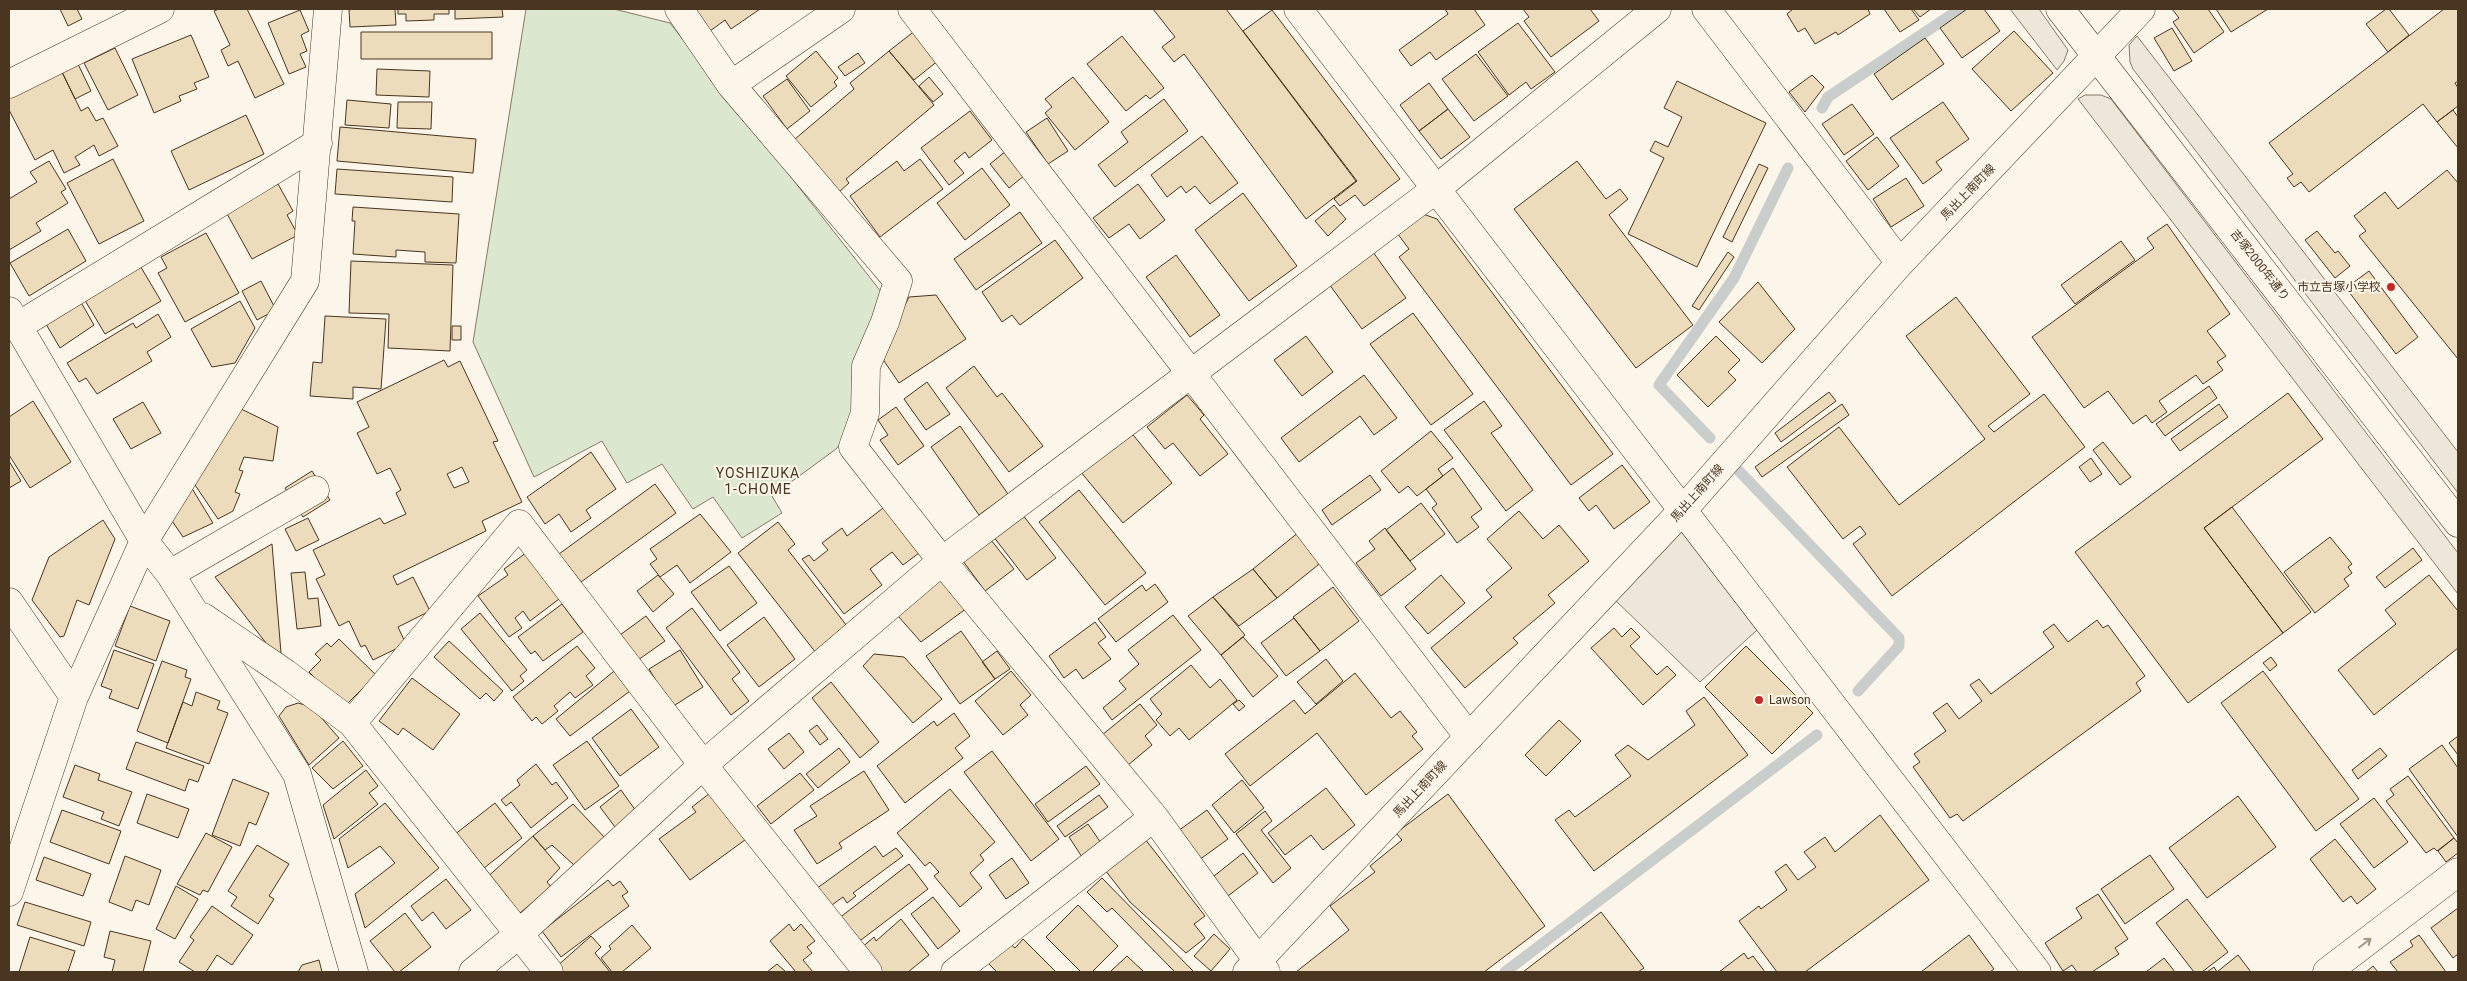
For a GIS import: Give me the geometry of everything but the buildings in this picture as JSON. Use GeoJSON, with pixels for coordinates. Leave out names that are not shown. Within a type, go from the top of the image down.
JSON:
{"type":"FeatureCollection","features":[{"type":"Feature","properties":{"kind":"street"},"geometry":{"type":"LineString","coordinates":[[9,84],[160,9]]}},
{"type":"Feature","properties":{"kind":"street"},"geometry":{"type":"LineString","coordinates":[[9,892],[74,697],[144,541],[305,281],[328,9]]}},
{"type":"Feature","properties":{"kind":"street"},"geometry":{"type":"LineString","coordinates":[[679,9],[731,85],[898,281],[885,322],[866,366],[865,413],[853,447],[942,560],[1154,817],[1257,968]]}},
{"type":"Feature","properties":{"kind":"street"},"geometry":{"type":"LineString","coordinates":[[731,85],[841,9]]}},
{"type":"Feature","properties":{"kind":"street"},"geometry":{"type":"LineString","coordinates":[[912,9],[1189,374],[1469,737]]}},
{"type":"Feature","properties":{"kind":"street"},"geometry":{"type":"LineString","coordinates":[[1298,9],[2037,972]]}},
{"type":"Feature","properties":{"kind":"street"},"geometry":{"type":"LineString","coordinates":[[473,972],[518,934],[704,765],[942,560],[1436,189],[1657,9]]}},
{"type":"Feature","properties":{"kind":"street"},"geometry":{"type":"LineString","coordinates":[[1706,9],[1900,263]]}},
{"type":"Feature","properties":{"kind":"street","name":"吉塚2000年通り"},"geometry":{"type":"LineString","coordinates":[[2060,9],[2458,523]]}},
{"type":"Feature","properties":{"kind":"street","name":"馬出上南町線"},"geometry":{"type":"LineString","coordinates":[[1257,968],[1469,737],[1682,511],[1900,263],[2141,9]]}},
{"type":"Feature","properties":{"kind":"street"},"geometry":{"type":"LineString","coordinates":[[318,143],[13,319],[144,541],[170,574],[297,774],[354,972]]}},
{"type":"Feature","properties":{"kind":"street"},"geometry":{"type":"LineString","coordinates":[[170,574],[315,490]]}},
{"type":"Feature","properties":{"kind":"street"},"geometry":{"type":"LineString","coordinates":[[352,723],[518,524],[704,765],[868,972]]}},
{"type":"Feature","properties":{"kind":"street"},"geometry":{"type":"LineString","coordinates":[[9,602],[74,697]]}},
{"type":"Feature","properties":{"kind":"street"},"geometry":{"type":"LineString","coordinates":[[193,610],[285,673],[352,723],[549,972]]}},
{"type":"Feature","properties":{"kind":"street"},"geometry":{"type":"LineString","coordinates":[[955,972],[1154,817]]}},
{"type":"Feature","properties":{"kind":"street"},"geometry":{"type":"LineString","coordinates":[[2327,972],[2458,872]]}},
{"type":"Feature","properties":{"kind":"green space"},"geometry":{"type":"Polygon","coordinates":[[[526,9],[614,9],[670,23],[886,298],[854,428],[836,449],[772,496],[782,513],[742,538],[713,497],[693,509],[662,464],[627,483],[602,441],[534,477],[473,342],[526,9]]]}},
{"type":"Feature","properties":{"kind":"shaded area"},"geometry":{"type":"Polygon","coordinates":[[[2010,9],[2039,9],[2068,50],[2064,61],[2057,70],[2010,9]]]}},
{"type":"Feature","properties":{"kind":"shaded area"},"geometry":{"type":"Polygon","coordinates":[[[2137,36],[2458,452],[2458,493],[2133,69],[2130,62],[2129,45],[2137,36]]]}},
{"type":"Feature","properties":{"kind":"shaded area"},"geometry":{"type":"Polygon","coordinates":[[[2085,95],[2101,95],[2111,99],[2458,553],[2458,594],[2078,99],[2085,95]]]}},
{"type":"Feature","properties":{"kind":"shaded area"},"geometry":{"type":"Polygon","coordinates":[[[1680,530],[1757,630],[1700,682],[1614,599],[1680,530]]]}},
{"type":"Feature","properties":{"kind":"waterway"},"geometry":{"type":"LineString","coordinates":[[1822,108],[1828,97],[1960,9]]}},
{"type":"Feature","properties":{"kind":"waterway"},"geometry":{"type":"LineString","coordinates":[[1710,438],[1659,385],[1734,278],[1788,168]]}},
{"type":"Feature","properties":{"kind":"waterway"},"geometry":{"type":"LineString","coordinates":[[1739,471],[1899,638],[1899,646],[1858,691]]}},
{"type":"Feature","properties":{"kind":"waterway"},"geometry":{"type":"LineString","coordinates":[[1505,972],[1817,735]]}},
{"type":"Feature","properties":{"kind":"place","name":"市立吉塚小学校"},"geometry":{"type":"Point","coordinates":[2391,287]}},
{"type":"Feature","properties":{"kind":"place","name":"Lawson"},"geometry":{"type":"Point","coordinates":[1759,700]}},
{"type":"Feature","properties":{"kind":"district","name":"YOSHIZUKA 1-CHOME"},"geometry":{"type":"Point","coordinates":[758,482]}}]}
